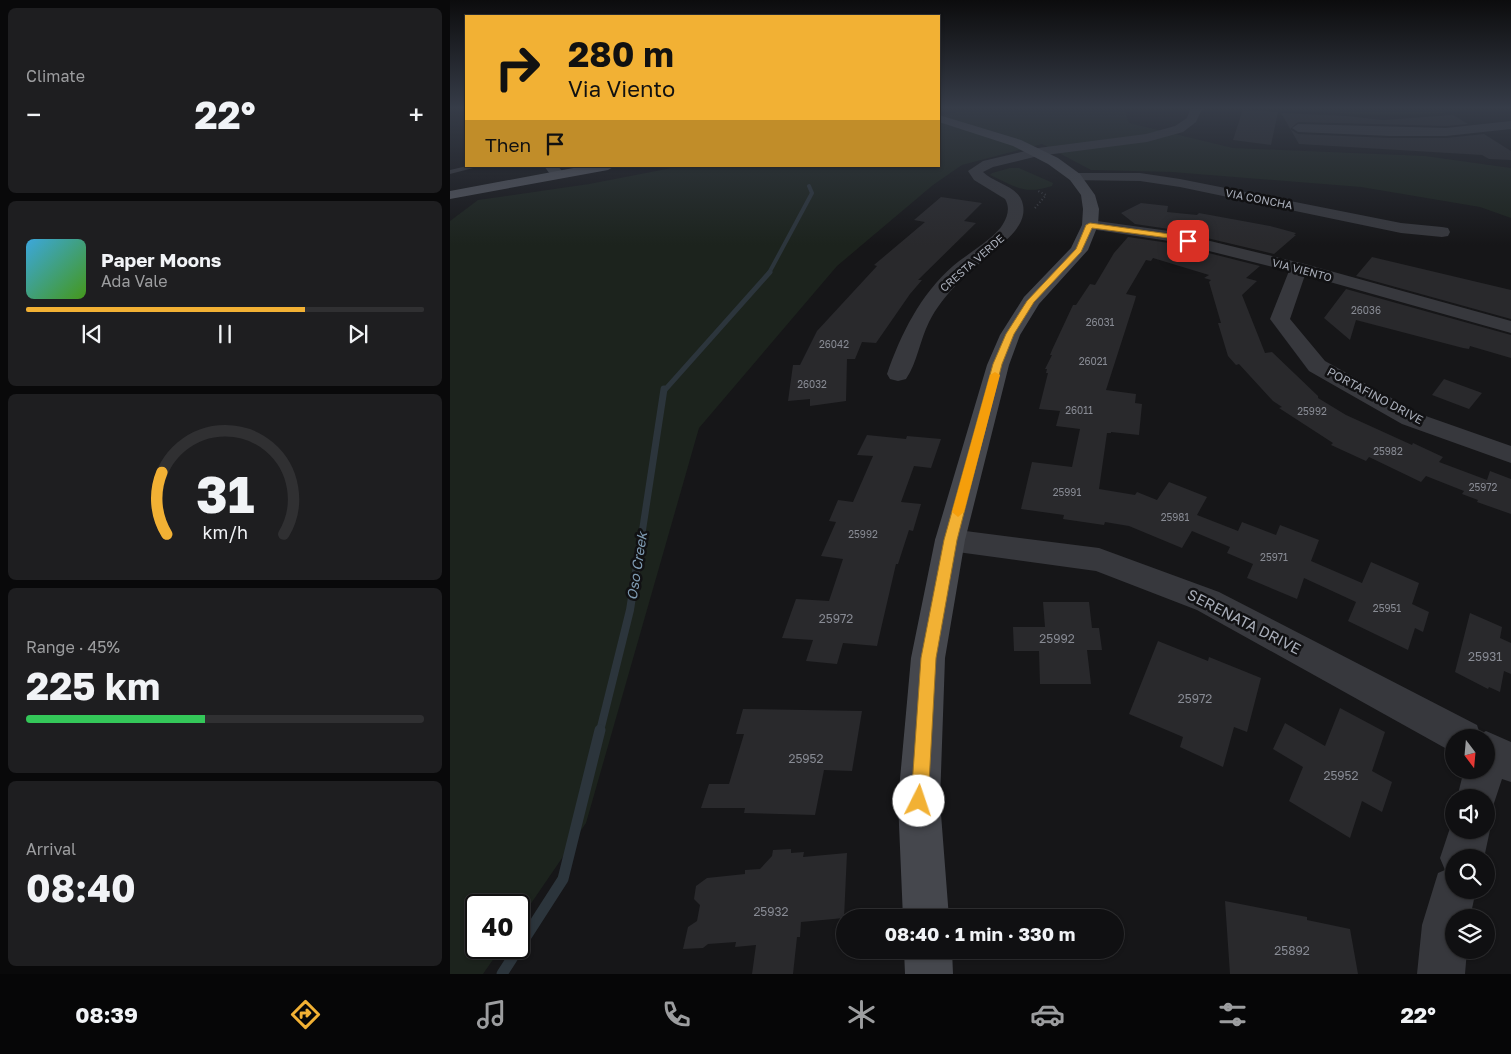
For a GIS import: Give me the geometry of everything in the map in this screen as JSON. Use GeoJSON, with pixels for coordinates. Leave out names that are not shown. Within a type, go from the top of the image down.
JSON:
{"type":"FeatureCollection","features":[{"type":"Feature","properties":{"kind":"main road"},"geometry":{"type":"LineString","coordinates":[[450,186],[555,169],[590,167]]}},
{"type":"Feature","properties":{"kind":"main road"},"geometry":{"type":"LineString","coordinates":[[450,195],[555,169]]}},
{"type":"Feature","properties":{"kind":"street","name":"CRESTA VERDE"},"geometry":{"type":"LineString","coordinates":[[898,374],[908,346],[931,301],[952,277],[1010,228],[1017,214],[1014,200],[1007,193],[978,177],[976,171],[988,164],[1028,154]]}},
{"type":"Feature","properties":{"kind":"street"},"geometry":{"type":"LineString","coordinates":[[925,909],[919,801],[928,658],[950,540],[998,364],[1010,334],[1031,301],[1079,250],[1090,225],[1091,209],[1088,195],[1075,177],[1042,154]]}},
{"type":"Feature","properties":{"kind":"street","name":"VIA CONCHA"},"geometry":{"type":"LineString","coordinates":[[1075,177],[1140,177],[1401,228],[1442,232]]}},
{"type":"Feature","properties":{"kind":"street","name":"VIA VIENTO"},"geometry":{"type":"LineString","coordinates":[[1090,225],[1169,236],[1299,268],[1511,327]]}},
{"type":"Feature","properties":{"kind":"street","name":"PORTAFINO DRIVE"},"geometry":{"type":"LineString","coordinates":[[1299,268],[1280,319],[1317,366],[1411,419],[1511,455]]}},
{"type":"Feature","properties":{"kind":"street","name":"SERENATA DRIVE"},"geometry":{"type":"LineString","coordinates":[[950,540],[1099,560],[1208,601],[1445,732]]}},
{"type":"Feature","properties":{"kind":"street"},"geometry":{"type":"LineString","coordinates":[[1441,974],[1445,925],[1452,899]]}},
{"type":"Feature","properties":{"kind":"street"},"geometry":{"type":"LineString","coordinates":[[929,959],[930,974]]}},
{"type":"Feature","properties":{"kind":"lane"},"geometry":{"type":"LineString","coordinates":[[450,172],[473,167]]}},
{"type":"Feature","properties":{"kind":"shaded area"},"geometry":{"type":"Polygon","coordinates":[[[940,154],[1002,154],[962,165],[933,185],[837,266],[699,428],[586,823],[530,905],[530,894],[465,894],[465,959],[493,959],[483,974],[450,974],[450,221],[478,200],[589,184],[677,167],[940,167],[940,154]]]}},
{"type":"Feature","properties":{"kind":"shaded area"},"geometry":{"type":"Polygon","coordinates":[[[1062,154],[1388,154],[1425,156],[1511,168],[1511,218],[1480,207],[1361,187],[1172,172],[1091,170],[1062,154]]]}},
{"type":"Feature","properties":{"kind":"shaded area"},"geometry":{"type":"Polygon","coordinates":[[[1010,168],[1019,168],[1053,183],[1052,186],[1027,190],[990,175],[1010,168]]]}},
{"type":"Feature","properties":{"kind":"building"},"geometry":{"type":"Polygon","coordinates":[[[1473,154],[1511,154],[1511,160],[1489,159],[1482,155],[1473,154]]]}},
{"type":"Feature","properties":{"kind":"building"},"geometry":{"type":"Polygon","coordinates":[[[941,197],[982,203],[964,221],[976,223],[918,280],[922,280],[876,343],[862,342],[855,359],[847,359],[846,401],[810,406],[810,399],[788,401],[793,365],[800,365],[817,331],[877,266],[874,265],[925,222],[914,220],[941,197]]]}},
{"type":"Feature","properties":{"kind":"building"},"geometry":{"type":"Polygon","coordinates":[[[1141,203],[1168,206],[1167,212],[1197,215],[1199,213],[1270,226],[1296,233],[1294,235],[1296,235],[1274,254],[1169,229],[1135,224],[1121,213],[1141,203]]]}},
{"type":"Feature","properties":{"kind":"building"},"geometry":{"type":"Polygon","coordinates":[[[1128,237],[1169,243],[1260,266],[1246,278],[1257,281],[1242,295],[1265,353],[1272,352],[1318,398],[1346,415],[1443,457],[1439,462],[1487,480],[1490,471],[1511,479],[1511,514],[1477,502],[1478,500],[1462,494],[1464,491],[1426,476],[1421,482],[1369,457],[1366,461],[1331,445],[1333,443],[1279,408],[1282,407],[1273,401],[1239,364],[1236,365],[1228,356],[1218,323],[1221,323],[1209,282],[1211,280],[1204,278],[1209,275],[1153,258],[1151,261],[1146,260],[1126,294],[1136,296],[1106,390],[1136,394],[1135,403],[1142,404],[1139,435],[1107,433],[1099,489],[1135,495],[1137,492],[1157,500],[1169,482],[1207,497],[1197,515],[1238,531],[1242,522],[1276,535],[1280,525],[1319,540],[1311,561],[1362,583],[1371,562],[1419,583],[1412,604],[1429,612],[1423,632],[1415,628],[1408,650],[1348,621],[1356,602],[1304,578],[1297,599],[1247,578],[1253,564],[1227,553],[1230,547],[1192,531],[1182,548],[1129,526],[1105,522],[1104,525],[1063,519],[1064,515],[1021,509],[1032,462],[1072,467],[1080,429],[1056,426],[1060,411],[1039,409],[1048,373],[1046,373],[1047,369],[1045,369],[1073,305],[1076,305],[1090,284],[1095,285],[1114,253],[1128,237]]]}},
{"type":"Feature","properties":{"kind":"building"},"geometry":{"type":"Polygon","coordinates":[[[1372,257],[1511,290],[1511,319],[1356,276],[1372,257]]]}},
{"type":"Feature","properties":{"kind":"building"},"geometry":{"type":"Polygon","coordinates":[[[1346,289],[1511,335],[1511,358],[1470,346],[1469,349],[1463,348],[1356,320],[1350,340],[1324,318],[1346,289]]]}},
{"type":"Feature","properties":{"kind":"building"},"geometry":{"type":"Polygon","coordinates":[[[1444,379],[1482,393],[1469,409],[1432,395],[1444,379]]]}},
{"type":"Feature","properties":{"kind":"building"},"geometry":{"type":"Polygon","coordinates":[[[867,435],[906,439],[907,436],[941,439],[931,468],[914,466],[901,502],[921,504],[913,531],[909,530],[898,564],[896,564],[877,646],[843,643],[837,664],[806,661],[813,640],[782,638],[796,599],[829,601],[843,559],[821,556],[836,522],[829,521],[838,500],[853,502],[873,456],[857,455],[867,435]]]}},
{"type":"Feature","properties":{"kind":"building"},"geometry":{"type":"Polygon","coordinates":[[[1043,602],[1089,602],[1092,628],[1099,628],[1102,650],[1087,650],[1091,684],[1040,684],[1039,651],[1014,651],[1013,627],[1045,627],[1043,602]]]}},
{"type":"Feature","properties":{"kind":"building"},"geometry":{"type":"Polygon","coordinates":[[[1470,613],[1502,627],[1500,638],[1511,643],[1511,674],[1504,671],[1500,692],[1489,687],[1488,689],[1455,672],[1470,613]]]}},
{"type":"Feature","properties":{"kind":"building"},"geometry":{"type":"Polygon","coordinates":[[[1158,641],[1208,661],[1209,657],[1261,678],[1247,732],[1234,727],[1223,767],[1180,747],[1183,737],[1129,714],[1158,641]]]}},
{"type":"Feature","properties":{"kind":"building"},"geometry":{"type":"Polygon","coordinates":[[[1340,708],[1385,732],[1372,771],[1392,782],[1382,812],[1362,801],[1350,838],[1289,801],[1303,767],[1273,749],[1285,723],[1325,746],[1340,708]]]}},
{"type":"Feature","properties":{"kind":"building"},"geometry":{"type":"Polygon","coordinates":[[[743,709],[862,711],[852,771],[824,770],[815,815],[744,813],[745,808],[701,808],[709,784],[729,784],[744,734],[736,734],[743,709]]]}},
{"type":"Feature","properties":{"kind":"building"},"geometry":{"type":"Polygon","coordinates":[[[791,849],[791,853],[804,852],[803,857],[847,853],[844,909],[836,909],[836,919],[801,922],[800,937],[797,937],[793,974],[752,974],[756,945],[735,947],[736,942],[708,944],[703,948],[683,949],[688,927],[697,921],[700,905],[694,899],[696,886],[707,878],[745,874],[745,870],[760,869],[772,856],[773,850],[791,849]]]}},
{"type":"Feature","properties":{"kind":"building"},"geometry":{"type":"Polygon","coordinates":[[[1225,901],[1307,917],[1307,920],[1350,929],[1358,974],[1230,974],[1225,901]]]}},
{"type":"Feature","properties":{"kind":"waterway","name":"Oso Creek"},"geometry":{"type":"LineString","coordinates":[[769,273],[812,193],[809,186]]}},
{"type":"Feature","properties":{"kind":"waterway","name":"Oso Creek"},"geometry":{"type":"LineString","coordinates":[[664,391],[770,272]]}},
{"type":"Feature","properties":{"kind":"waterway","name":"Oso Creek"},"geometry":{"type":"LineString","coordinates":[[641,540],[664,389]]}},
{"type":"Feature","properties":{"kind":"waterway","name":"Oso Creek"},"geometry":{"type":"LineString","coordinates":[[600,731],[630,610],[641,539]]}},
{"type":"Feature","properties":{"kind":"waterway","name":"Oso Creek"},"geometry":{"type":"LineString","coordinates":[[502,974],[563,879],[600,730]]}},
{"type":"Feature","properties":{"kind":"slow traffic"},"geometry":{"type":"LineString","coordinates":[[958,512],[995,375]]}},
{"type":"Feature","properties":{"kind":"route"},"geometry":{"type":"LineString","coordinates":[[919,801],[928,658],[950,540],[998,364],[1010,334],[1031,301],[1079,250],[1090,225],[1169,236],[1188,241]]}}]}
